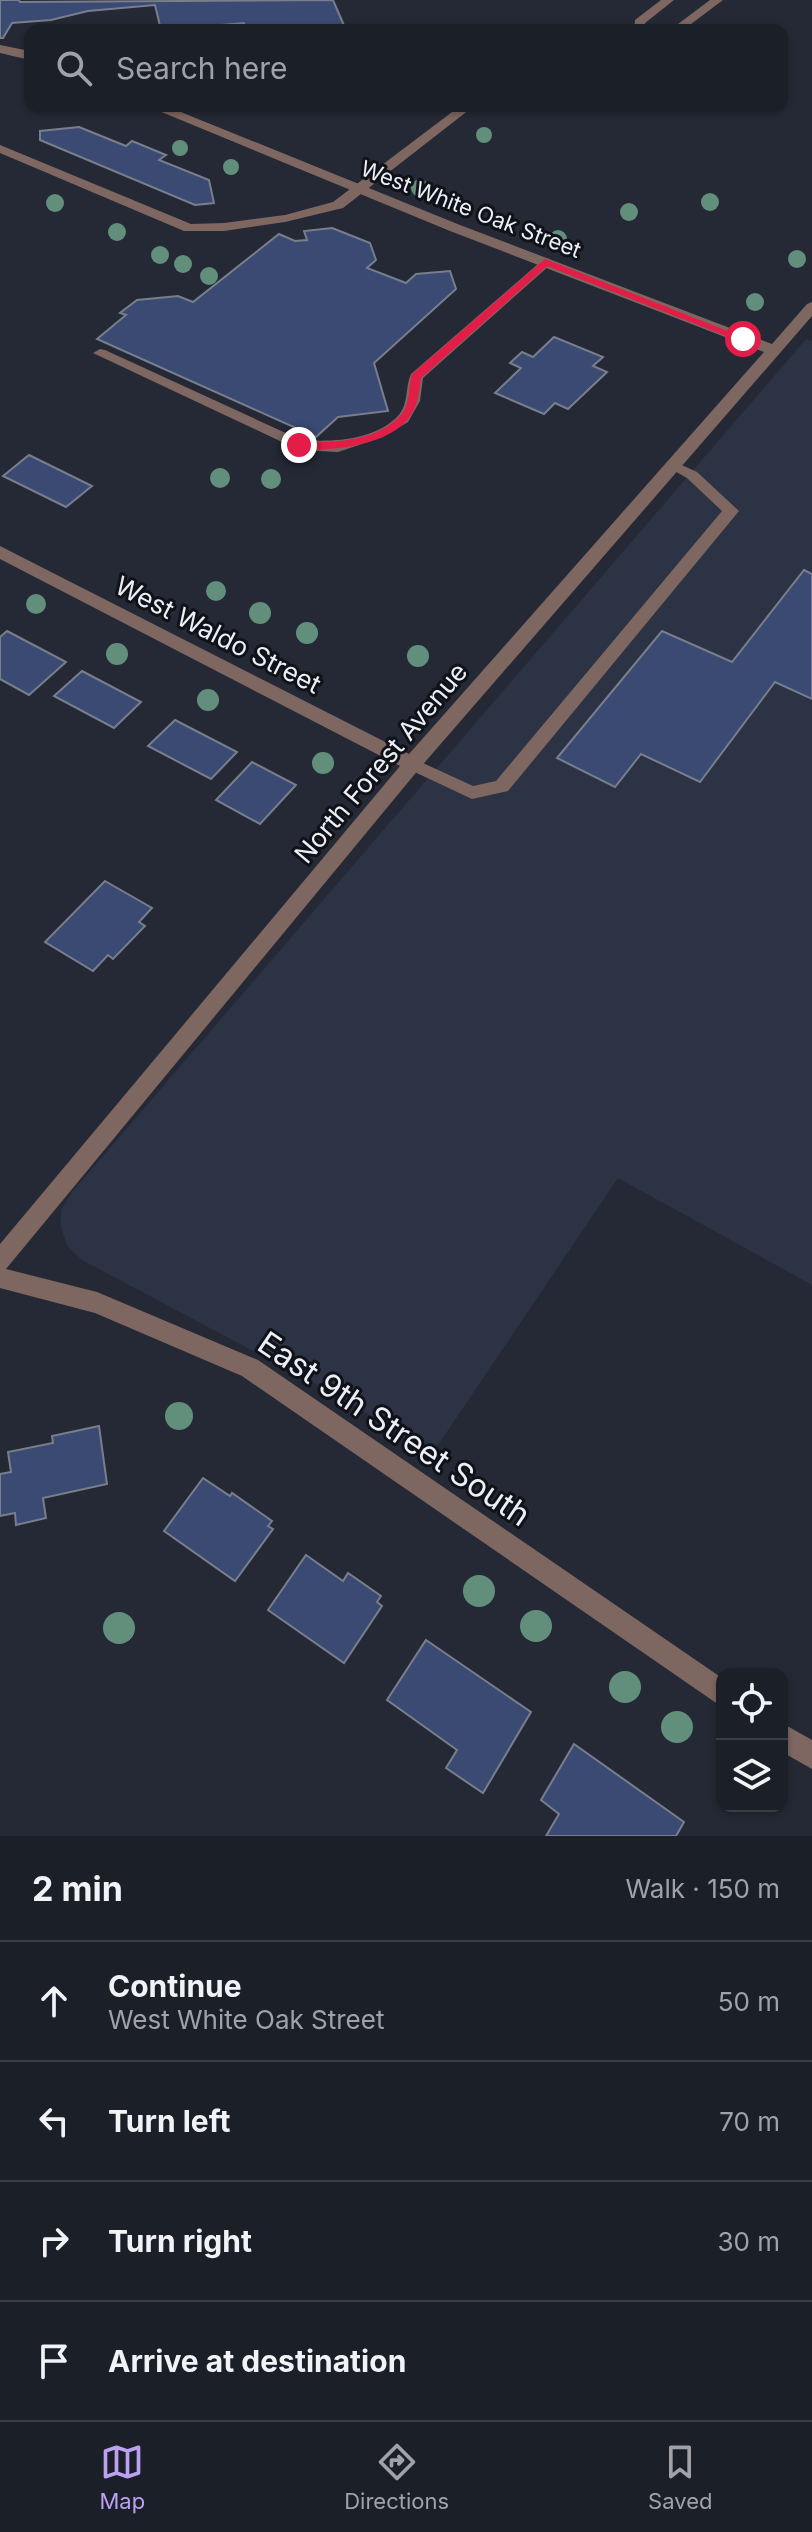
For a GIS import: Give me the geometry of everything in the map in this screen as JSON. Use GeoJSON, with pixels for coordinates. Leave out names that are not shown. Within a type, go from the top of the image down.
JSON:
{"type":"FeatureCollection","features":[{"type":"Feature","properties":{"kind":"street"},"geometry":{"type":"LineString","coordinates":[[0,49],[24,53]]}},
{"type":"Feature","properties":{"kind":"street","name":"West White Oak Street"},"geometry":{"type":"LineString","coordinates":[[169,112],[774,350]]}},
{"type":"Feature","properties":{"kind":"street","name":"North Forest Avenue"},"geometry":{"type":"LineString","coordinates":[[0,1261],[412,764],[812,307]]}},
{"type":"Feature","properties":{"kind":"street","name":"West Waldo Street"},"geometry":{"type":"LineString","coordinates":[[0,552],[412,764]]}},
{"type":"Feature","properties":{"kind":"street","name":"East 9th Street South"},"geometry":{"type":"LineString","coordinates":[[0,1278],[97,1303],[250,1368],[716,1690]]}},
{"type":"Feature","properties":{"kind":"street"},"geometry":{"type":"LineString","coordinates":[[788,1740],[812,1756]]}},
{"type":"Feature","properties":{"kind":"lane"},"geometry":{"type":"LineString","coordinates":[[639,24],[668,0]]}},
{"type":"Feature","properties":{"kind":"lane"},"geometry":{"type":"LineString","coordinates":[[684,24],[717,0]]}},
{"type":"Feature","properties":{"kind":"lane"},"geometry":{"type":"LineString","coordinates":[[0,149],[189,228],[209,229],[320,211],[338,205],[460,112]]}},
{"type":"Feature","properties":{"kind":"lane"},"geometry":{"type":"LineString","coordinates":[[100,353],[299,445],[338,447],[378,434],[403,419],[413,401],[416,377],[545,262]]}},
{"type":"Feature","properties":{"kind":"lane"},"geometry":{"type":"LineString","coordinates":[[412,764],[472,793],[502,786],[731,511],[692,475],[673,466]]}},
{"type":"Feature","properties":{"kind":"shaded area"},"geometry":{"type":"Polygon","coordinates":[[[806,339],[812,341],[812,1285],[618,1178],[432,1454],[340,1397],[82,1260],[67,1246],[61,1227],[61,1210],[72,1192],[806,339]]]}},
{"type":"Feature","properties":{"kind":"building"},"geometry":{"type":"Polygon","coordinates":[[[0,0],[333,0],[343,24],[160,24],[155,5],[88,11],[51,20],[12,23],[0,38],[0,0]]]}},
{"type":"Feature","properties":{"kind":"building"},"geometry":{"type":"Polygon","coordinates":[[[79,127],[126,146],[132,141],[166,155],[159,160],[209,180],[214,203],[195,205],[40,140],[40,131],[79,127]]]}},
{"type":"Feature","properties":{"kind":"building"},"geometry":{"type":"Polygon","coordinates":[[[332,228],[370,243],[376,260],[367,268],[406,283],[416,274],[450,271],[456,289],[374,363],[388,411],[338,417],[316,437],[97,339],[126,315],[120,313],[137,300],[178,296],[193,302],[279,234],[295,241],[307,240],[304,231],[332,228]]]}},
{"type":"Feature","properties":{"kind":"building"},"geometry":{"type":"Polygon","coordinates":[[[554,337],[603,357],[593,366],[607,372],[568,409],[555,403],[544,414],[495,393],[521,368],[510,363],[522,352],[533,357],[554,337]]]}},
{"type":"Feature","properties":{"kind":"building"},"geometry":{"type":"Polygon","coordinates":[[[29,455],[92,486],[66,507],[3,476],[29,455]]]}},
{"type":"Feature","properties":{"kind":"building"},"geometry":{"type":"Polygon","coordinates":[[[804,570],[812,574],[812,699],[775,682],[700,782],[641,754],[615,787],[557,758],[662,631],[732,662],[804,570]]]}},
{"type":"Feature","properties":{"kind":"building"},"geometry":{"type":"Polygon","coordinates":[[[7,631],[66,662],[29,695],[0,679],[0,637],[7,631]]]}},
{"type":"Feature","properties":{"kind":"building"},"geometry":{"type":"Polygon","coordinates":[[[82,671],[141,702],[114,728],[54,696],[82,671]]]}},
{"type":"Feature","properties":{"kind":"building"},"geometry":{"type":"Polygon","coordinates":[[[175,720],[237,752],[211,779],[148,746],[175,720]]]}},
{"type":"Feature","properties":{"kind":"building"},"geometry":{"type":"Polygon","coordinates":[[[252,762],[296,785],[260,824],[216,800],[252,762]]]}},
{"type":"Feature","properties":{"kind":"building"},"geometry":{"type":"Polygon","coordinates":[[[105,881],[152,908],[139,922],[145,926],[113,959],[108,955],[93,971],[45,942],[105,881]]]}},
{"type":"Feature","properties":{"kind":"building"},"geometry":{"type":"Polygon","coordinates":[[[99,1426],[107,1484],[43,1498],[46,1518],[16,1525],[15,1513],[0,1516],[0,1474],[11,1472],[8,1452],[53,1443],[52,1436],[99,1426]]]}},
{"type":"Feature","properties":{"kind":"building"},"geometry":{"type":"Polygon","coordinates":[[[203,1478],[230,1496],[232,1493],[272,1521],[268,1526],[273,1529],[235,1581],[164,1531],[203,1478]]]}},
{"type":"Feature","properties":{"kind":"building"},"geometry":{"type":"Polygon","coordinates":[[[306,1555],[343,1581],[348,1573],[381,1596],[377,1602],[382,1606],[344,1663],[268,1610],[306,1555]]]}},
{"type":"Feature","properties":{"kind":"building"},"geometry":{"type":"Polygon","coordinates":[[[426,1640],[531,1712],[483,1793],[446,1768],[457,1750],[387,1700],[426,1640]]]}},
{"type":"Feature","properties":{"kind":"building"},"geometry":{"type":"Polygon","coordinates":[[[574,1744],[684,1822],[676,1836],[546,1836],[559,1814],[541,1800],[574,1744]]]}},
{"type":"Feature","properties":{"kind":"route"},"geometry":{"type":"LineString","coordinates":[[299,445],[338,447],[378,434],[403,419],[413,401],[416,377],[545,262],[743,339]]}}]}
